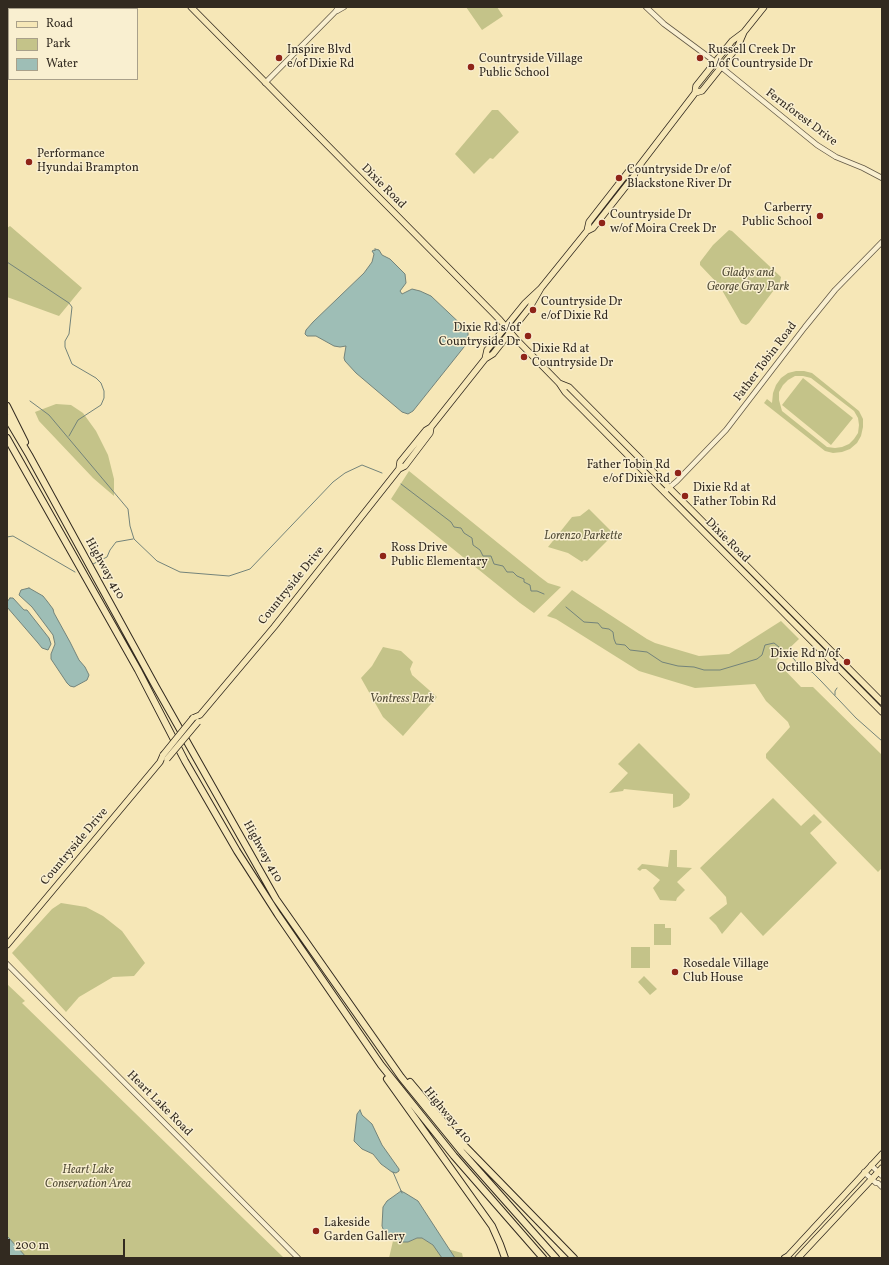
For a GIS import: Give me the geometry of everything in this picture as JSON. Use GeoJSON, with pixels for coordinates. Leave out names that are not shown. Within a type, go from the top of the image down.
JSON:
{"type":"FeatureCollection","features":[{"type":"Feature","properties":{"kind":"highway"},"geometry":{"type":"LineString","coordinates":[[7,406],[24,439],[29,455]]}},
{"type":"Feature","properties":{"kind":"highway","name":"Highway 410"},"geometry":{"type":"LineString","coordinates":[[7,418],[29,455],[153,682],[276,899],[402,1078],[462,1152],[556,1258]]}},
{"type":"Feature","properties":{"kind":"highway","name":"Highway 410"},"geometry":{"type":"LineString","coordinates":[[7,438],[138,670],[186,761],[237,851],[278,915],[380,1065],[454,1156],[543,1258]]}},
{"type":"Feature","properties":{"kind":"highway"},"geometry":{"type":"LineString","coordinates":[[380,1065],[386,1077],[492,1226],[505,1258]]}},
{"type":"Feature","properties":{"kind":"highway"},"geometry":{"type":"LineString","coordinates":[[402,1078],[411,1083],[457,1138],[574,1258]]}},
{"type":"Feature","properties":{"kind":"main road","name":"Dixie Road"},"geometry":{"type":"LineString","coordinates":[[191,7],[511,332],[559,383],[564,392],[882,712]]}},
{"type":"Feature","properties":{"kind":"main road","name":"Countryside Drive"},"geometry":{"type":"LineString","coordinates":[[7,945],[274,627],[399,469],[400,462],[426,430],[431,427],[484,358],[487,350],[525,303],[541,288],[587,231],[593,228],[634,176],[636,170],[695,93],[696,86],[732,41],[744,32],[764,7]]}},
{"type":"Feature","properties":{"kind":"main road","name":"Countryside Drive"},"geometry":{"type":"LineString","coordinates":[[695,93],[702,91],[738,46],[744,32]]}},
{"type":"Feature","properties":{"kind":"main road","name":"Countryside Drive"},"geometry":{"type":"LineString","coordinates":[[587,231],[589,222],[628,172],[636,170]]}},
{"type":"Feature","properties":{"kind":"main road","name":"Countryside Drive"},"geometry":{"type":"LineString","coordinates":[[484,358],[493,354],[511,332],[530,307],[541,288]]}},
{"type":"Feature","properties":{"kind":"main road","name":"Dixie Road"},"geometry":{"type":"LineString","coordinates":[[559,383],[569,387],[882,702]]}},
{"type":"Feature","properties":{"kind":"main road"},"geometry":{"type":"LineString","coordinates":[[786,1258],[882,1154]]}},
{"type":"Feature","properties":{"kind":"main road"},"geometry":{"type":"LineString","coordinates":[[798,1258],[880,1170]]}},
{"type":"Feature","properties":{"kind":"street"},"geometry":{"type":"LineString","coordinates":[[265,83],[335,12],[338,7]]}},
{"type":"Feature","properties":{"kind":"street"},"geometry":{"type":"LineString","coordinates":[[335,12],[344,7]]}},
{"type":"Feature","properties":{"kind":"street","name":"Fernforest Drive"},"geometry":{"type":"LineString","coordinates":[[646,7],[664,24],[721,67],[825,151],[868,170],[882,178]]}},
{"type":"Feature","properties":{"kind":"street"},"geometry":{"type":"LineString","coordinates":[[608,198],[613,203]]}},
{"type":"Feature","properties":{"kind":"street","name":"Father Tobin Road"},"geometry":{"type":"LineString","coordinates":[[664,492],[726,430],[805,326],[835,290],[882,242]]}},
{"type":"Feature","properties":{"kind":"street","name":"Heart Lake Road"},"geometry":{"type":"LineString","coordinates":[[7,964],[298,1258]]}},
{"type":"Feature","properties":{"kind":"street"},"geometry":{"type":"LineString","coordinates":[[871,1165],[880,1170],[882,1176]]}},
{"type":"Feature","properties":{"kind":"street"},"geometry":{"type":"LineString","coordinates":[[864,1172],[882,1187]]}},
{"type":"Feature","properties":{"kind":"green space"},"geometry":{"type":"Polygon","coordinates":[[[466,7],[497,7],[503,16],[482,30],[466,7]]]}},
{"type":"Feature","properties":{"kind":"green space"},"geometry":{"type":"Polygon","coordinates":[[[492,110],[498,110],[519,132],[493,159],[490,158],[474,174],[455,154],[492,110]]]}},
{"type":"Feature","properties":{"kind":"green space"},"geometry":{"type":"Polygon","coordinates":[[[10,226],[82,288],[59,316],[7,297],[7,228],[10,226]]]}},
{"type":"Feature","properties":{"kind":"green space","name":"Gladys and George Gray Park"},"geometry":{"type":"Polygon","coordinates":[[[729,230],[732,231],[781,277],[780,282],[746,325],[741,323],[719,285],[700,265],[700,262],[713,245],[729,230]]]}},
{"type":"Feature","properties":{"kind":"green space"},"geometry":{"type":"Polygon","coordinates":[[[804,371],[812,373],[859,411],[863,419],[863,427],[861,436],[857,443],[850,449],[842,452],[833,453],[825,451],[764,403],[767,399],[772,403],[776,385],[781,378],[788,373],[804,371]],[[795,376],[783,385],[779,392],[779,400],[782,411],[827,447],[835,448],[849,444],[858,433],[858,418],[854,411],[811,378],[795,376]]]}},
{"type":"Feature","properties":{"kind":"green space"},"geometry":{"type":"Polygon","coordinates":[[[803,378],[853,418],[831,445],[782,405],[803,378]]]}},
{"type":"Feature","properties":{"kind":"green space"},"geometry":{"type":"Polygon","coordinates":[[[56,404],[71,405],[83,413],[96,431],[108,455],[114,479],[114,496],[93,478],[39,421],[35,412],[56,404]]]}},
{"type":"Feature","properties":{"kind":"green space"},"geometry":{"type":"Polygon","coordinates":[[[409,471],[540,577],[548,583],[561,587],[534,613],[520,603],[391,499],[409,471]]]}},
{"type":"Feature","properties":{"kind":"green space","name":"Lorenzo Parkette"},"geometry":{"type":"Polygon","coordinates":[[[589,509],[614,534],[587,561],[584,560],[582,562],[568,553],[548,547],[572,517],[580,516],[589,509]]]}},
{"type":"Feature","properties":{"kind":"green space"},"geometry":{"type":"Polygon","coordinates":[[[572,590],[647,639],[655,643],[699,656],[729,654],[781,621],[799,639],[776,661],[801,687],[813,687],[882,755],[882,868],[878,872],[766,758],[766,754],[790,727],[788,722],[766,701],[755,684],[695,688],[639,671],[556,619],[547,616],[572,590]]]}},
{"type":"Feature","properties":{"kind":"green space","name":"Vontress Park"},"geometry":{"type":"Polygon","coordinates":[[[383,647],[401,651],[413,662],[410,669],[412,675],[437,697],[403,736],[383,717],[361,678],[372,666],[383,647]]]}},
{"type":"Feature","properties":{"kind":"green space"},"geometry":{"type":"Polygon","coordinates":[[[639,743],[690,794],[689,798],[680,806],[673,808],[673,794],[624,789],[623,791],[609,793],[628,773],[618,764],[639,743]]]}},
{"type":"Feature","properties":{"kind":"green space"},"geometry":{"type":"Polygon","coordinates":[[[773,798],[801,826],[814,814],[822,822],[810,833],[837,863],[763,936],[741,912],[722,934],[709,918],[727,904],[726,897],[700,868],[773,798]]]}},
{"type":"Feature","properties":{"kind":"green space"},"geometry":{"type":"Polygon","coordinates":[[[670,850],[677,850],[677,867],[692,868],[677,882],[685,890],[676,901],[660,900],[653,888],[660,880],[646,869],[642,869],[640,871],[637,869],[642,864],[668,867],[670,850]]]}},
{"type":"Feature","properties":{"kind":"green space"},"geometry":{"type":"Polygon","coordinates":[[[61,903],[86,907],[103,916],[122,931],[145,963],[134,976],[113,977],[79,997],[66,1012],[12,953],[52,909],[61,903]]]}},
{"type":"Feature","properties":{"kind":"green space"},"geometry":{"type":"Polygon","coordinates":[[[654,924],[665,924],[665,928],[671,928],[671,945],[654,945],[654,924]]]}},
{"type":"Feature","properties":{"kind":"green space"},"geometry":{"type":"Polygon","coordinates":[[[631,947],[650,947],[650,968],[631,968],[631,947]]]}},
{"type":"Feature","properties":{"kind":"green space"},"geometry":{"type":"Polygon","coordinates":[[[644,976],[657,989],[650,995],[638,982],[644,976]]]}},
{"type":"Feature","properties":{"kind":"green space","name":"Heart Lake Conservation Area"},"geometry":{"type":"Polygon","coordinates":[[[7,984],[25,1001],[22,1003],[284,1258],[7,1258],[7,984]]]}},
{"type":"Feature","properties":{"kind":"green space"},"geometry":{"type":"Polygon","coordinates":[[[417,1238],[422,1238],[433,1245],[462,1253],[463,1258],[389,1258],[393,1241],[408,1242],[417,1238]]]}},
{"type":"Feature","properties":{"kind":"water"},"geometry":{"type":"Polygon","coordinates":[[[375,249],[379,250],[382,255],[390,259],[405,274],[406,283],[400,291],[402,294],[412,289],[431,296],[468,331],[468,342],[413,411],[408,414],[402,412],[356,373],[345,361],[346,346],[334,346],[316,336],[307,336],[305,334],[306,330],[313,322],[364,273],[372,262],[374,254],[372,251],[375,251],[375,249]]]}},
{"type":"Feature","properties":{"kind":"water"},"geometry":{"type":"Polygon","coordinates":[[[29,588],[43,596],[53,609],[79,660],[89,675],[87,680],[74,687],[70,686],[51,659],[51,654],[55,644],[53,635],[32,607],[19,595],[21,590],[29,588]]]}},
{"type":"Feature","properties":{"kind":"water"},"geometry":{"type":"Polygon","coordinates":[[[10,598],[13,598],[24,610],[27,610],[49,638],[51,644],[48,650],[42,648],[7,607],[7,602],[10,598]]]}},
{"type":"Feature","properties":{"kind":"water"},"geometry":{"type":"Polygon","coordinates":[[[360,1110],[362,1115],[372,1124],[382,1145],[399,1169],[396,1173],[392,1172],[381,1164],[373,1154],[362,1149],[354,1141],[357,1114],[360,1110]]]}},
{"type":"Feature","properties":{"kind":"water"},"geometry":{"type":"Polygon","coordinates":[[[401,1191],[418,1201],[455,1258],[442,1258],[433,1245],[422,1238],[417,1238],[408,1242],[400,1242],[385,1234],[382,1226],[383,1207],[387,1201],[401,1191]]]}},
{"type":"Feature","properties":{"kind":"water"},"geometry":{"type":"Polygon","coordinates":[[[7,1236],[18,1248],[27,1258],[7,1258],[7,1236]]]}},
{"type":"Feature","properties":{"kind":"waterway"},"geometry":{"type":"LineString","coordinates":[[7,262],[69,303],[72,307],[69,334],[65,341],[65,347],[72,364],[96,378],[101,383],[104,391],[104,398],[101,405],[78,420],[69,436]]}},
{"type":"Feature","properties":{"kind":"waterway"},"geometry":{"type":"LineString","coordinates":[[30,401],[49,415],[128,509],[130,526],[134,539],[157,561],[180,572],[229,576],[250,569],[333,482],[345,473],[362,465],[382,473]]}},
{"type":"Feature","properties":{"kind":"waterway"},"geometry":{"type":"LineString","coordinates":[[401,484],[451,522],[454,527],[461,528],[464,533],[472,538],[473,545],[480,550],[483,556],[491,556],[494,564],[503,566],[507,572],[513,572],[517,576],[524,579],[524,582],[530,585],[531,591],[537,591],[544,594]]}},
{"type":"Feature","properties":{"kind":"waterway"},"geometry":{"type":"LineString","coordinates":[[7,537],[13,536],[75,572]]}},
{"type":"Feature","properties":{"kind":"waterway"},"geometry":{"type":"LineString","coordinates":[[93,564],[107,557],[116,542],[133,539]]}},
{"type":"Feature","properties":{"kind":"waterway"},"geometry":{"type":"LineString","coordinates":[[566,607],[584,622],[598,623],[602,628],[609,629],[613,632],[616,644],[625,645],[630,650],[647,652],[662,662],[678,666],[694,667],[704,670],[720,670],[757,659],[762,655],[765,645],[774,643],[794,659],[801,669],[812,672],[856,718],[882,741]]}},
{"type":"Feature","properties":{"kind":"waterway"},"geometry":{"type":"LineString","coordinates":[[835,695],[837,688]]}},
{"type":"Feature","properties":{"kind":"waterway"},"geometry":{"type":"LineString","coordinates":[[393,1172],[402,1193]]}},
{"type":"Feature","properties":{"kind":"place","name":"Inspire Blvd e/of Dixie Rd"},"geometry":{"type":"Point","coordinates":[279,58]}},
{"type":"Feature","properties":{"kind":"place","name":"Russell Creek Dr n/of Countryside Dr"},"geometry":{"type":"Point","coordinates":[700,58]}},
{"type":"Feature","properties":{"kind":"place","name":"Countryside Village Public School"},"geometry":{"type":"Point","coordinates":[471,67]}},
{"type":"Feature","properties":{"kind":"place","name":"Performance Hyundai Brampton"},"geometry":{"type":"Point","coordinates":[29,162]}},
{"type":"Feature","properties":{"kind":"place","name":"Countryside Dr e/of Blackstone River Dr"},"geometry":{"type":"Point","coordinates":[619,178]}},
{"type":"Feature","properties":{"kind":"place","name":"Carberry Public School"},"geometry":{"type":"Point","coordinates":[820,216]}},
{"type":"Feature","properties":{"kind":"place","name":"Countryside Dr w/of Moira Creek Dr"},"geometry":{"type":"Point","coordinates":[602,223]}},
{"type":"Feature","properties":{"kind":"place","name":"Countryside Dr e/of Dixie Rd"},"geometry":{"type":"Point","coordinates":[533,310]}},
{"type":"Feature","properties":{"kind":"place","name":"Dixie Rd s/of Countryside Dr"},"geometry":{"type":"Point","coordinates":[528,336]}},
{"type":"Feature","properties":{"kind":"place","name":"Dixie Rd at Countryside Dr"},"geometry":{"type":"Point","coordinates":[524,357]}},
{"type":"Feature","properties":{"kind":"place","name":"Father Tobin Rd e/of Dixie Rd"},"geometry":{"type":"Point","coordinates":[678,473]}},
{"type":"Feature","properties":{"kind":"place","name":"Dixie Rd at Father Tobin Rd"},"geometry":{"type":"Point","coordinates":[685,496]}},
{"type":"Feature","properties":{"kind":"place","name":"Ross Drive Public Elementary"},"geometry":{"type":"Point","coordinates":[383,556]}},
{"type":"Feature","properties":{"kind":"place","name":"Dixie Rd n/of Octillo Blvd"},"geometry":{"type":"Point","coordinates":[847,662]}},
{"type":"Feature","properties":{"kind":"place","name":"Rosedale Village Club House"},"geometry":{"type":"Point","coordinates":[675,972]}},
{"type":"Feature","properties":{"kind":"place","name":"Lakeside Garden Gallery"},"geometry":{"type":"Point","coordinates":[316,1231]}}]}
